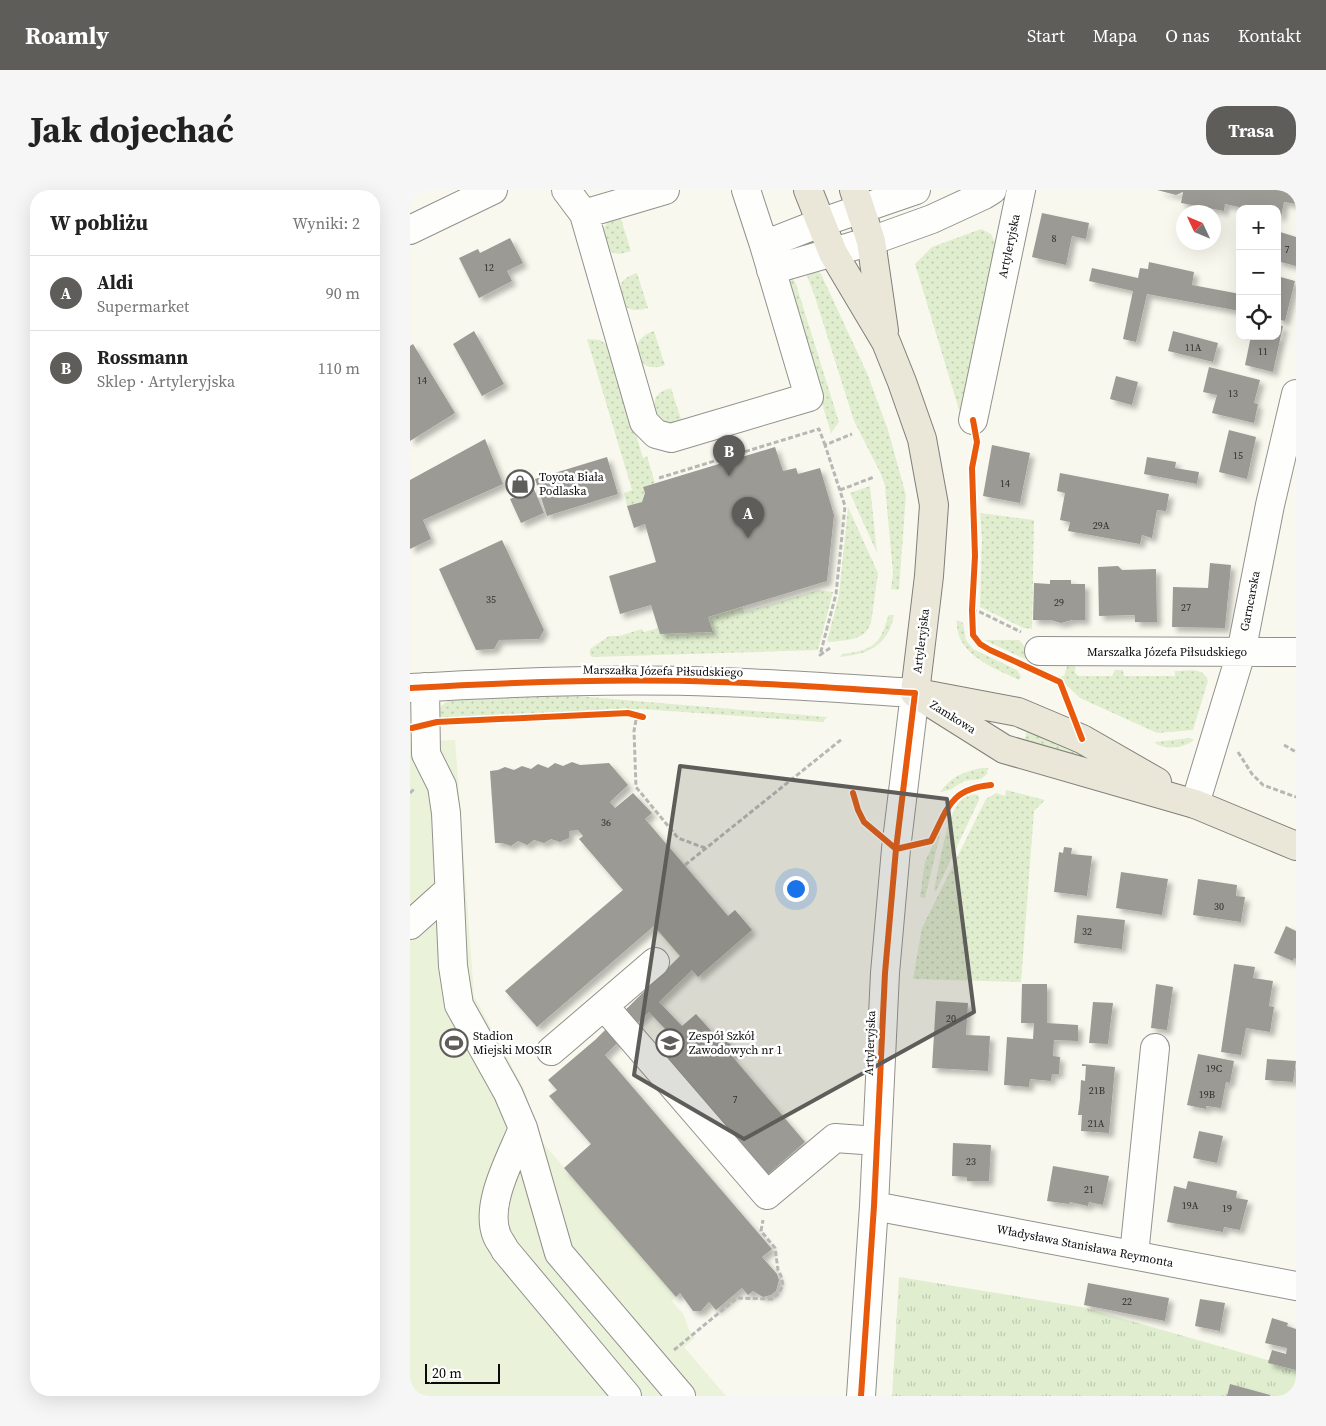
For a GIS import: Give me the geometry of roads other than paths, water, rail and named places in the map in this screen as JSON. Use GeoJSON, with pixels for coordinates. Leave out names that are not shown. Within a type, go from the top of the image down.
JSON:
{"type":"FeatureCollection","features":[{"type":"Feature","properties":{"kind":"main road","name":"Artyleryjska"},"geometry":{"type":"LineString","coordinates":[[808,190],[832,253],[886,342],[922,439],[934,505],[929,576],[915,693]]}},
{"type":"Feature","properties":{"kind":"main road","name":"Artyleryjska"},"geometry":{"type":"LineString","coordinates":[[857,200],[871,241],[886,342]]}},
{"type":"Feature","properties":{"kind":"main road","name":"Zamkowa"},"geometry":{"type":"LineString","coordinates":[[915,693],[1018,712],[1082,739],[1195,804]]}},
{"type":"Feature","properties":{"kind":"main road","name":"Zamkowa"},"geometry":{"type":"LineString","coordinates":[[915,693],[1004,749],[1195,804],[1296,846]]}},
{"type":"Feature","properties":{"kind":"street"},"geometry":{"type":"LineString","coordinates":[[410,230],[493,190]]}},
{"type":"Feature","properties":{"kind":"street"},"geometry":{"type":"LineString","coordinates":[[566,190],[584,214],[644,422],[656,434],[671,438],[810,397],[746,190]]}},
{"type":"Feature","properties":{"kind":"street"},"geometry":{"type":"LineString","coordinates":[[584,214],[665,190]]}},
{"type":"Feature","properties":{"kind":"street"},"geometry":{"type":"LineString","coordinates":[[768,258],[857,200],[916,190]]}},
{"type":"Feature","properties":{"kind":"street"},"geometry":{"type":"LineString","coordinates":[[768,258],[832,253],[932,219],[992,190]]}},
{"type":"Feature","properties":{"kind":"street","name":"Artyleryjska"},"geometry":{"type":"LineString","coordinates":[[973,420],[1021,190]]}},
{"type":"Feature","properties":{"kind":"street","name":"Garncarska"},"geometry":{"type":"LineString","coordinates":[[1195,804],[1240,652],[1270,505],[1296,394]]}},
{"type":"Feature","properties":{"kind":"street","name":"Marszałka Józefa Piłsudskiego"},"geometry":{"type":"LineString","coordinates":[[1039,651],[1296,652]]}},
{"type":"Feature","properties":{"kind":"street","name":"Marszałka Józefa Piłsudskiego"},"geometry":{"type":"LineString","coordinates":[[418,688],[624,680],[718,682],[915,693]]}},
{"type":"Feature","properties":{"kind":"street"},"geometry":{"type":"LineString","coordinates":[[418,688],[426,754],[442,786],[446,813],[453,966],[459,1005],[508,1093],[522,1128],[559,1253],[681,1396]]}},
{"type":"Feature","properties":{"kind":"street","name":"Artyleryjska"},"geometry":{"type":"LineString","coordinates":[[861,1396],[874,1206],[884,973],[896,842],[915,693]]}},
{"type":"Feature","properties":{"kind":"street"},"geometry":{"type":"LineString","coordinates":[[410,924],[450,890]]}},
{"type":"Feature","properties":{"kind":"street"},"geometry":{"type":"LineString","coordinates":[[551,1051],[655,962]]}},
{"type":"Feature","properties":{"kind":"street"},"geometry":{"type":"LineString","coordinates":[[604,1006],[767,1195],[835,1138],[877,1141]]}},
{"type":"Feature","properties":{"kind":"street"},"geometry":{"type":"LineString","coordinates":[[1134,1256],[1155,1048]]}},
{"type":"Feature","properties":{"kind":"street"},"geometry":{"type":"LineString","coordinates":[[522,1128],[494,1200],[494,1220],[497,1236],[506,1250],[627,1396]]}},
{"type":"Feature","properties":{"kind":"street","name":"Władysława Stanisława Reymonta"},"geometry":{"type":"LineString","coordinates":[[874,1206],[1296,1286]]}},
{"type":"Feature","properties":{"kind":"place","name":"Rossmann"},"geometry":{"type":"Point","coordinates":[729,476]}},
{"type":"Feature","properties":{"kind":"place","name":"Toyota Biała Podlaska"},"geometry":{"type":"Point","coordinates":[520,484]}},
{"type":"Feature","properties":{"kind":"place","name":"Aldi"},"geometry":{"type":"Point","coordinates":[748,538]}},
{"type":"Feature","properties":{"kind":"place","name":"Stadion Miejski MOSIR"},"geometry":{"type":"Point","coordinates":[454,1043]}},
{"type":"Feature","properties":{"kind":"place","name":"Zespół Szkół Zawodowych nr 1"},"geometry":{"type":"Point","coordinates":[670,1043]}}]}
